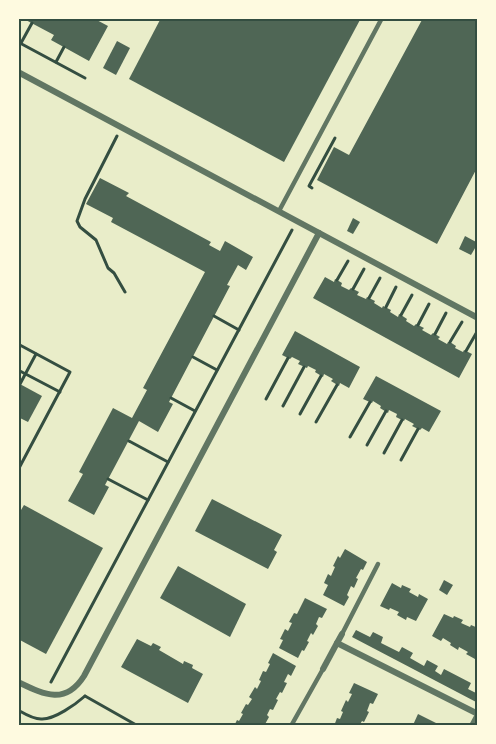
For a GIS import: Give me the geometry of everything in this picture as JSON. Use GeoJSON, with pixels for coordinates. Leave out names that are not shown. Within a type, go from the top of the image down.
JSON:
{"type":"FeatureCollection","features":[{"type":"Feature","properties":{"kind":"street"},"geometry":{"type":"LineString","coordinates":[[18,72],[478,318]]}},
{"type":"Feature","properties":{"kind":"street"},"geometry":{"type":"LineString","coordinates":[[18,682],[44,694],[56,695],[74,688],[84,676],[319,233]]}},
{"type":"Feature","properties":{"kind":"street"},"geometry":{"type":"LineString","coordinates":[[323,669],[342,634]]}},
{"type":"Feature","properties":{"kind":"street"},"geometry":{"type":"LineString","coordinates":[[337,643],[478,713]]}},
{"type":"Feature","properties":{"kind":"lane"},"geometry":{"type":"LineString","coordinates":[[279,211],[382,18]]}},
{"type":"Feature","properties":{"kind":"lane"},"geometry":{"type":"LineString","coordinates":[[342,634],[378,564]]}},
{"type":"Feature","properties":{"kind":"lane"},"geometry":{"type":"LineString","coordinates":[[291,726],[323,669]]}},
{"type":"Feature","properties":{"kind":"lane"},"geometry":{"type":"LineString","coordinates":[[471,726],[478,713]]}},
{"type":"Feature","properties":{"kind":"path"},"geometry":{"type":"LineString","coordinates":[[32,23],[19,42],[86,78]]}},
{"type":"Feature","properties":{"kind":"path"},"geometry":{"type":"LineString","coordinates":[[56,62],[64,47]]}},
{"type":"Feature","properties":{"kind":"path"},"geometry":{"type":"LineString","coordinates":[[122,126],[85,199],[77,221],[96,240],[108,268],[114,273],[125,292]]}},
{"type":"Feature","properties":{"kind":"path"},"geometry":{"type":"LineString","coordinates":[[312,188],[309,186],[335,138]]}},
{"type":"Feature","properties":{"kind":"path"},"geometry":{"type":"LineString","coordinates":[[44,694],[297,221]]}},
{"type":"Feature","properties":{"kind":"path"},"geometry":{"type":"LineString","coordinates":[[337,280],[353,251]]}},
{"type":"Feature","properties":{"kind":"path"},"geometry":{"type":"LineString","coordinates":[[353,289],[369,260]]}},
{"type":"Feature","properties":{"kind":"path"},"geometry":{"type":"LineString","coordinates":[[369,298],[385,269]]}},
{"type":"Feature","properties":{"kind":"path"},"geometry":{"type":"LineString","coordinates":[[386,307],[402,277]]}},
{"type":"Feature","properties":{"kind":"path"},"geometry":{"type":"LineString","coordinates":[[401,315],[418,286]]}},
{"type":"Feature","properties":{"kind":"path"},"geometry":{"type":"LineString","coordinates":[[418,325],[434,295]]}},
{"type":"Feature","properties":{"kind":"path"},"geometry":{"type":"LineString","coordinates":[[435,334],[451,304]]}},
{"type":"Feature","properties":{"kind":"path"},"geometry":{"type":"LineString","coordinates":[[450,342],[467,312]]}},
{"type":"Feature","properties":{"kind":"path"},"geometry":{"type":"LineString","coordinates":[[214,316],[239,330]]}},
{"type":"Feature","properties":{"kind":"path"},"geometry":{"type":"LineString","coordinates":[[466,351],[478,330]]}},
{"type":"Feature","properties":{"kind":"path"},"geometry":{"type":"LineString","coordinates":[[18,344],[70,372],[18,470]]}},
{"type":"Feature","properties":{"kind":"path"},"geometry":{"type":"LineString","coordinates":[[20,384],[36,354]]}},
{"type":"Feature","properties":{"kind":"path"},"geometry":{"type":"LineString","coordinates":[[193,357],[217,370]]}},
{"type":"Feature","properties":{"kind":"path"},"geometry":{"type":"LineString","coordinates":[[266,399],[288,358]]}},
{"type":"Feature","properties":{"kind":"path"},"geometry":{"type":"LineString","coordinates":[[283,406],[304,367]]}},
{"type":"Feature","properties":{"kind":"path"},"geometry":{"type":"LineString","coordinates":[[18,370],[60,392]]}},
{"type":"Feature","properties":{"kind":"path"},"geometry":{"type":"LineString","coordinates":[[300,414],[321,376]]}},
{"type":"Feature","properties":{"kind":"path"},"geometry":{"type":"LineString","coordinates":[[316,422],[337,385]]}},
{"type":"Feature","properties":{"kind":"path"},"geometry":{"type":"LineString","coordinates":[[171,398],[195,411]]}},
{"type":"Feature","properties":{"kind":"path"},"geometry":{"type":"LineString","coordinates":[[350,437],[370,402]]}},
{"type":"Feature","properties":{"kind":"path"},"geometry":{"type":"LineString","coordinates":[[368,445],[386,411]]}},
{"type":"Feature","properties":{"kind":"path"},"geometry":{"type":"LineString","coordinates":[[384,453],[402,420]]}},
{"type":"Feature","properties":{"kind":"path"},"geometry":{"type":"LineString","coordinates":[[401,460],[418,429]]}},
{"type":"Feature","properties":{"kind":"path"},"geometry":{"type":"LineString","coordinates":[[129,441],[168,462]]}},
{"type":"Feature","properties":{"kind":"path"},"geometry":{"type":"LineString","coordinates":[[108,479],[148,500]]}},
{"type":"Feature","properties":{"kind":"path"},"geometry":{"type":"LineString","coordinates":[[74,688],[138,726]]}},
{"type":"Feature","properties":{"kind":"path"},"geometry":{"type":"LineString","coordinates":[[18,710],[42,719],[52,717],[86,696]]}},
{"type":"Feature","properties":{"kind":"building"},"geometry":{"type":"Polygon","coordinates":[[[22,18],[93,18],[108,26],[89,61],[51,40],[54,35],[22,18]]]}},
{"type":"Feature","properties":{"kind":"building"},"geometry":{"type":"Polygon","coordinates":[[[161,18],[361,18],[284,162],[129,79],[161,18]]]}},
{"type":"Feature","properties":{"kind":"building"},"geometry":{"type":"Polygon","coordinates":[[[423,18],[478,18],[478,166],[437,244],[317,180],[334,147],[349,155],[423,18]]]}},
{"type":"Feature","properties":{"kind":"building"},"geometry":{"type":"Polygon","coordinates":[[[117,41],[130,48],[116,75],[103,68],[117,41]]]}},
{"type":"Feature","properties":{"kind":"building"},"geometry":{"type":"Polygon","coordinates":[[[100,178],[129,193],[126,196],[211,242],[209,245],[220,251],[225,241],[253,257],[246,270],[238,265],[227,285],[230,286],[169,402],[173,404],[158,432],[139,421],[105,485],[109,487],[94,515],[68,501],[83,474],[79,472],[113,408],[132,418],[147,390],[143,388],[205,272],[111,222],[113,218],[86,204],[100,178]]]}},
{"type":"Feature","properties":{"kind":"building"},"geometry":{"type":"Polygon","coordinates":[[[353,218],[360,222],[353,234],[347,231],[353,218]]]}},
{"type":"Feature","properties":{"kind":"building"},"geometry":{"type":"Polygon","coordinates":[[[465,236],[478,243],[471,255],[459,249],[465,236]]]}},
{"type":"Feature","properties":{"kind":"building"},"geometry":{"type":"Polygon","coordinates":[[[325,277],[334,282],[335,279],[337,280],[342,283],[341,286],[359,292],[357,295],[375,301],[374,303],[391,310],[390,312],[398,317],[399,314],[401,315],[414,326],[416,324],[431,335],[433,333],[440,337],[438,339],[447,344],[450,342],[456,346],[455,348],[472,354],[459,378],[313,298],[325,277]]]}},
{"type":"Feature","properties":{"kind":"building"},"geometry":{"type":"Polygon","coordinates":[[[295,331],[360,367],[349,388],[340,383],[339,386],[331,381],[333,379],[324,374],[323,377],[308,366],[307,368],[298,364],[300,361],[292,357],[290,359],[282,355],[295,331]]]}},
{"type":"Feature","properties":{"kind":"building"},"geometry":{"type":"Polygon","coordinates":[[[376,376],[441,411],[429,432],[412,426],[414,424],[396,417],[397,414],[389,410],[388,413],[373,401],[372,403],[363,399],[376,376]]]}},
{"type":"Feature","properties":{"kind":"building"},"geometry":{"type":"Polygon","coordinates":[[[18,383],[42,396],[28,422],[18,417],[18,383]]]}},
{"type":"Feature","properties":{"kind":"building"},"geometry":{"type":"Polygon","coordinates":[[[212,499],[282,535],[274,550],[277,552],[268,569],[195,531],[212,499]]]}},
{"type":"Feature","properties":{"kind":"building"},"geometry":{"type":"Polygon","coordinates":[[[24,505],[103,548],[46,654],[18,639],[18,515],[24,505]]]}},
{"type":"Feature","properties":{"kind":"building"},"geometry":{"type":"Polygon","coordinates":[[[345,549],[367,562],[356,578],[358,579],[354,588],[351,586],[344,606],[323,595],[328,585],[324,583],[328,574],[331,576],[338,556],[340,558],[345,549]]]}},
{"type":"Feature","properties":{"kind":"building"},"geometry":{"type":"Polygon","coordinates":[[[178,566],[246,604],[230,637],[160,598],[178,566]]]}},
{"type":"Feature","properties":{"kind":"building"},"geometry":{"type":"Polygon","coordinates":[[[444,580],[453,585],[447,595],[439,590],[444,580]]]}},
{"type":"Feature","properties":{"kind":"building"},"geometry":{"type":"Polygon","coordinates":[[[392,583],[401,588],[402,585],[411,589],[409,592],[418,597],[419,594],[428,599],[416,621],[407,617],[406,620],[397,615],[399,612],[380,606],[392,583]]]}},
{"type":"Feature","properties":{"kind":"building"},"geometry":{"type":"Polygon","coordinates":[[[305,598],[327,609],[322,618],[319,617],[316,624],[318,626],[313,635],[311,633],[307,641],[309,642],[298,658],[279,648],[283,640],[280,639],[285,629],[288,631],[292,623],[289,622],[294,613],[297,614],[305,598]]]}},
{"type":"Feature","properties":{"kind":"building"},"geometry":{"type":"Polygon","coordinates":[[[444,614],[463,620],[461,623],[470,627],[471,625],[478,628],[478,657],[476,656],[475,659],[466,654],[468,652],[450,645],[451,643],[443,638],[441,641],[432,636],[444,614]]]}},
{"type":"Feature","properties":{"kind":"building"},"geometry":{"type":"Polygon","coordinates":[[[356,630],[370,637],[373,632],[383,637],[381,643],[399,652],[402,647],[413,653],[410,658],[424,666],[427,660],[438,666],[435,671],[441,675],[444,669],[471,683],[468,689],[478,694],[478,703],[352,637],[356,630]]]}},
{"type":"Feature","properties":{"kind":"building"},"geometry":{"type":"Polygon","coordinates":[[[137,639],[151,646],[153,643],[161,647],[159,650],[183,664],[184,661],[193,665],[192,668],[203,674],[188,703],[121,667],[137,639]]]}},
{"type":"Feature","properties":{"kind":"building"},"geometry":{"type":"Polygon","coordinates":[[[273,653],[296,666],[291,676],[288,674],[284,682],[287,683],[276,699],[278,700],[273,710],[270,709],[264,726],[262,724],[262,726],[234,726],[243,714],[241,713],[246,704],[248,705],[252,699],[249,697],[255,687],[257,689],[263,671],[266,672],[273,653]]]}},
{"type":"Feature","properties":{"kind":"building"},"geometry":{"type":"Polygon","coordinates":[[[354,683],[378,694],[373,704],[370,703],[367,711],[369,712],[359,726],[334,726],[337,718],[340,719],[346,700],[348,702],[352,694],[349,693],[354,683]]]}},
{"type":"Feature","properties":{"kind":"building"},"geometry":{"type":"Polygon","coordinates":[[[418,714],[442,726],[413,725],[418,714]]]}}]}
